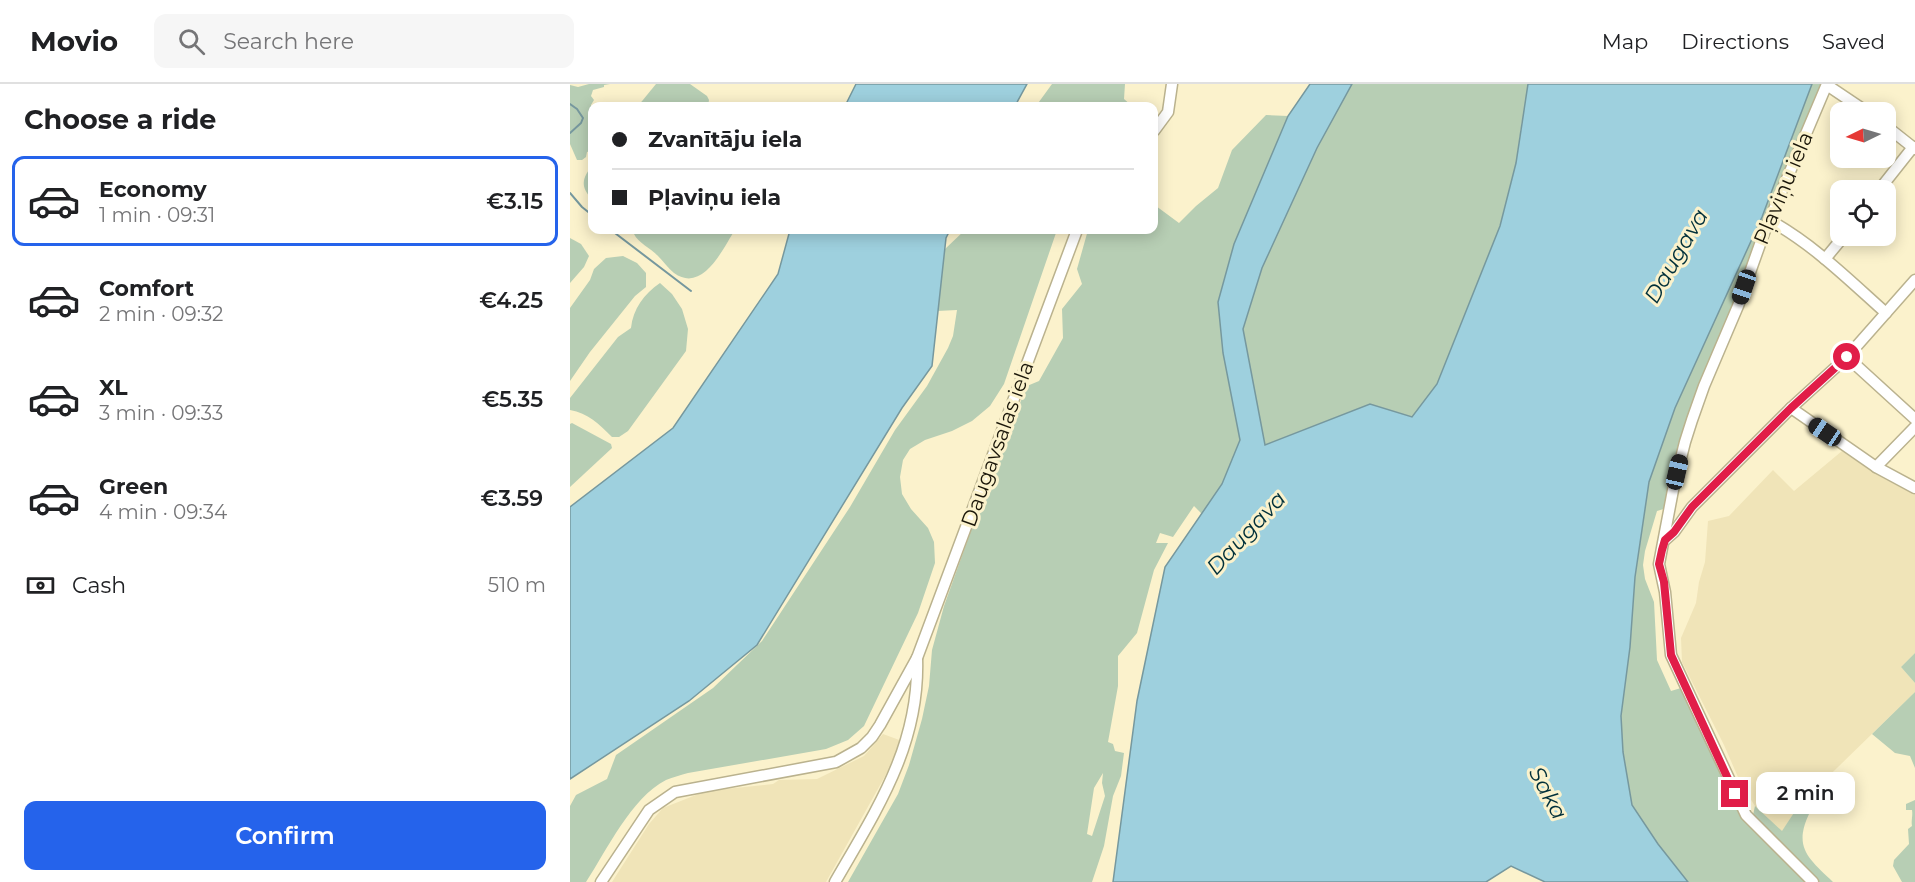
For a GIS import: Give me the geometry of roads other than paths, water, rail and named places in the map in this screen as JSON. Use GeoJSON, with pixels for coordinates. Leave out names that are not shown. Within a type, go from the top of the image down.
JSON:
{"type":"FeatureCollection","features":[{"type":"Feature","properties":{"kind":"street"},"geometry":{"type":"LineString","coordinates":[[1158,126],[1168,112],[1172,84]]}},
{"type":"Feature","properties":{"kind":"street"},"geometry":{"type":"LineString","coordinates":[[1827,84],[1853,102]]}},
{"type":"Feature","properties":{"kind":"street","name":"Pļaviņu iela"},"geometry":{"type":"LineString","coordinates":[[1813,882],[1746,815],[1675,667],[1671,655],[1664,582],[1659,564],[1684,442],[1704,386],[1738,306],[1769,220],[1827,84]]}},
{"type":"Feature","properties":{"kind":"street"},"geometry":{"type":"LineString","coordinates":[[1887,180],[1914,148],[1896,134]]}},
{"type":"Feature","properties":{"kind":"street"},"geometry":{"type":"LineString","coordinates":[[1769,220],[1792,232],[1886,313]]}},
{"type":"Feature","properties":{"kind":"street"},"geometry":{"type":"LineString","coordinates":[[1764,233],[1792,232]]}},
{"type":"Feature","properties":{"kind":"street","name":"Daugavsalas iela"},"geometry":{"type":"LineString","coordinates":[[601,882],[649,810],[675,792],[836,762],[861,748],[880,725],[917,658],[1076,234]]}},
{"type":"Feature","properties":{"kind":"street"},"geometry":{"type":"LineString","coordinates":[[1825,259],[1836,246]]}},
{"type":"Feature","properties":{"kind":"street"},"geometry":{"type":"LineString","coordinates":[[1665,540],[1674,532],[1692,507],[1791,408],[1847,357],[1915,280]]}},
{"type":"Feature","properties":{"kind":"street"},"geometry":{"type":"LineString","coordinates":[[1847,357],[1915,419]]}},
{"type":"Feature","properties":{"kind":"street"},"geometry":{"type":"LineString","coordinates":[[1791,408],[1876,467],[1915,488]]}},
{"type":"Feature","properties":{"kind":"street"},"geometry":{"type":"LineString","coordinates":[[1876,467],[1915,427]]}},
{"type":"Feature","properties":{"kind":"street","name":"Daugavsalas iela"},"geometry":{"type":"LineString","coordinates":[[835,882],[892,780],[900,760],[914,706],[918,676],[917,658]]}},
{"type":"Feature","properties":{"kind":"water"},"geometry":{"type":"Polygon","coordinates":[[[856,84],[1027,84],[1017,102],[847,102],[856,84]]]}},
{"type":"Feature","properties":{"kind":"water"},"geometry":{"type":"Polygon","coordinates":[[[1310,84],[1352,84],[1317,148],[1262,268],[1243,329],[1265,445],[1370,404],[1412,417],[1437,384],[1500,226],[1516,163],[1528,84],[1812,84],[1762,217],[1675,408],[1649,482],[1635,577],[1630,647],[1621,716],[1623,752],[1632,805],[1658,844],[1688,882],[1545,882],[1511,866],[1486,882],[1113,882],[1137,701],[1165,567],[1222,484],[1240,440],[1223,353],[1218,302],[1234,244],[1288,116],[1310,84]]]}},
{"type":"Feature","properties":{"kind":"water"},"geometry":{"type":"Polygon","coordinates":[[[789,234],[948,234],[932,366],[902,408],[757,645],[689,701],[570,779],[570,507],[673,428],[778,274],[789,234]]]}},
{"type":"Feature","properties":{"kind":"waterway"},"geometry":{"type":"LineString","coordinates":[[570,104],[583,118],[570,133]]}},
{"type":"Feature","properties":{"kind":"waterway"},"geometry":{"type":"LineString","coordinates":[[570,193],[588,212]]}},
{"type":"Feature","properties":{"kind":"waterway"},"geometry":{"type":"LineString","coordinates":[[616,234],[691,291]]}},
{"type":"Feature","properties":{"kind":"water label","name":"Daugava"},"geometry":{"type":"Point","coordinates":[1676,256]}},
{"type":"Feature","properties":{"kind":"water label","name":"Daugava"},"geometry":{"type":"Point","coordinates":[1246,533]}},
{"type":"Feature","properties":{"kind":"water label","name":"Saka"},"geometry":{"type":"Point","coordinates":[1548,793]}}]}
